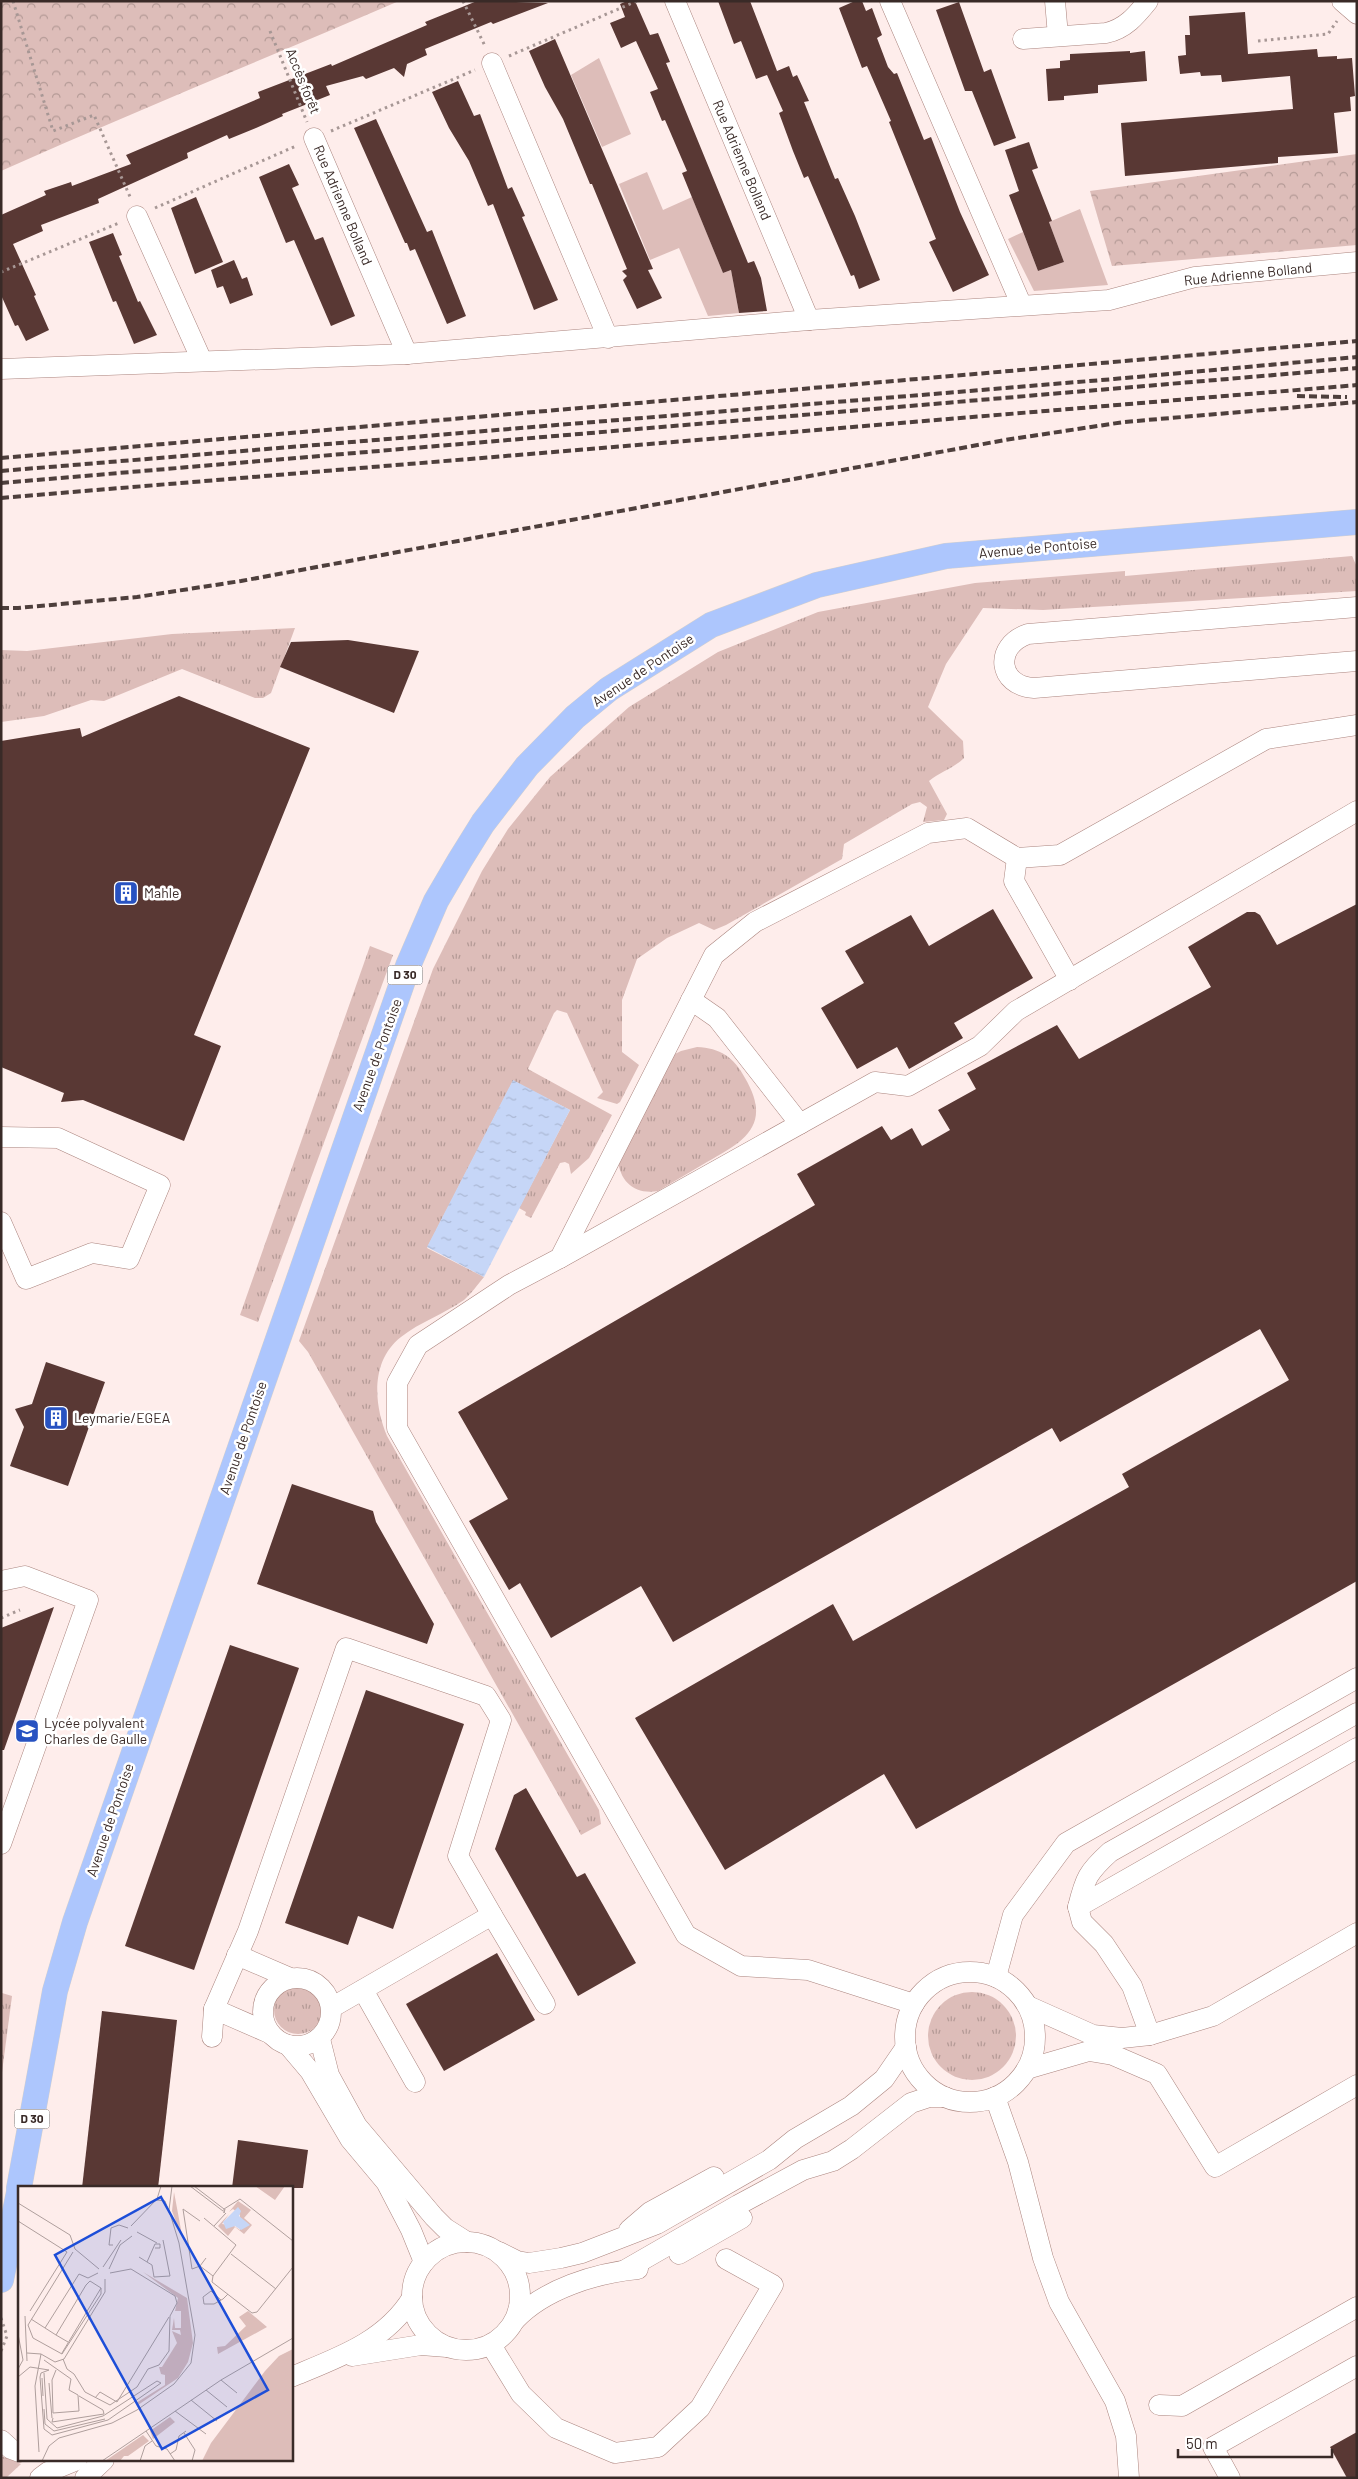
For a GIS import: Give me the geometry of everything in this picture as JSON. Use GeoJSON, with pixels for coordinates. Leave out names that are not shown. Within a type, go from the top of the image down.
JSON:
{"type":"FeatureCollection","features":[{"type":"Feature","properties":{"kind":"main road","name":"Avenue de Pontoise"},"geometry":{"type":"LineString","coordinates":[[19,2186],[55,1991],[75,1922],[308,1248],[421,934],[460,860],[483,823],[515,782],[575,717],[609,689],[656,658],[711,625],[817,585],[946,556],[1357,522]]}},
{"type":"Feature","properties":{"kind":"main road"},"geometry":{"type":"LineString","coordinates":[[1,2280],[18,2197]]}},
{"type":"Feature","properties":{"kind":"street","name":"Rue Adrienne Bolland"},"geometry":{"type":"LineString","coordinates":[[675,1],[809,320]]}},
{"type":"Feature","properties":{"kind":"street"},"geometry":{"type":"LineString","coordinates":[[890,1],[1021,304]]}},
{"type":"Feature","properties":{"kind":"street"},"geometry":{"type":"LineString","coordinates":[[1055,1],[1058,36]]}},
{"type":"Feature","properties":{"kind":"street"},"geometry":{"type":"LineString","coordinates":[[1023,39],[1116,31],[1125,25],[1148,1]]}},
{"type":"Feature","properties":{"kind":"street"},"geometry":{"type":"LineString","coordinates":[[492,63],[608,338]]}},
{"type":"Feature","properties":{"kind":"street","name":"Rue Adrienne Bolland"},"geometry":{"type":"LineString","coordinates":[[314,138],[407,354]]}},
{"type":"Feature","properties":{"kind":"street"},"geometry":{"type":"LineString","coordinates":[[138,216],[202,361]]}},
{"type":"Feature","properties":{"kind":"street","name":"Rue Adrienne Bolland"},"geometry":{"type":"LineString","coordinates":[[1,369],[407,354],[809,320],[1021,304],[1109,300],[1195,277],[1357,262]]}},
{"type":"Feature","properties":{"kind":"street"},"geometry":{"type":"LineString","coordinates":[[1357,607],[1028,634],[1018,638],[1010,645],[1005,654],[1004,665],[1007,675],[1014,683],[1024,688],[1034,688],[1357,661]]}},
{"type":"Feature","properties":{"kind":"street"},"geometry":{"type":"LineString","coordinates":[[560,1258],[714,955],[754,922],[928,833],[967,828],[1017,858],[1060,855],[1266,739],[1357,725]]}},
{"type":"Feature","properties":{"kind":"street"},"geometry":{"type":"LineString","coordinates":[[914,2004],[808,1970],[741,1966],[686,1935],[397,1428],[397,1383],[418,1345],[509,1285],[875,1082],[908,1086],[980,1046],[1016,1011],[1357,811]]}},
{"type":"Feature","properties":{"kind":"street"},"geometry":{"type":"LineString","coordinates":[[1017,858],[1014,881],[1070,980]]}},
{"type":"Feature","properties":{"kind":"street"},"geometry":{"type":"LineString","coordinates":[[691,1000],[717,1018],[800,1124]]}},
{"type":"Feature","properties":{"kind":"street"},"geometry":{"type":"LineString","coordinates":[[1,1137],[58,1138],[160,1185],[129,1259],[92,1254],[26,1279],[1,1222]]}},
{"type":"Feature","properties":{"kind":"street"},"geometry":{"type":"LineString","coordinates":[[1,1581],[25,1576],[88,1600],[1,1844]]}},
{"type":"Feature","properties":{"kind":"street"},"geometry":{"type":"LineString","coordinates":[[212,2036],[214,2009],[248,1931],[346,1648],[486,1696],[501,1720],[458,1856],[545,2004]]}},
{"type":"Feature","properties":{"kind":"street"},"geometry":{"type":"LineString","coordinates":[[996,1977],[1013,1915],[1066,1843],[1357,1678]]}},
{"type":"Feature","properties":{"kind":"street"},"geometry":{"type":"LineString","coordinates":[[1150,2035],[1132,1986],[1104,1944],[1082,1922],[1078,1907],[1083,1886],[1091,1869],[1110,1852],[1357,1713]]}},
{"type":"Feature","properties":{"kind":"street"},"geometry":{"type":"LineString","coordinates":[[1078,1907],[1357,1748]]}},
{"type":"Feature","properties":{"kind":"street"},"geometry":{"type":"LineString","coordinates":[[331,2008],[492,1915]]}},
{"type":"Feature","properties":{"kind":"street"},"geometry":{"type":"LineString","coordinates":[[1028,2006],[1093,2035],[1122,2038],[1150,2035],[1213,2016],[1357,1933]]}},
{"type":"Feature","properties":{"kind":"street"},"geometry":{"type":"LineString","coordinates":[[214,2009],[269,2033],[278,2041],[288,2045],[299,2047],[310,2044],[320,2039],[327,2030],[331,2020],[331,2008],[328,1997],[313,1981],[302,1978],[290,1978],[237,1955]]}},
{"type":"Feature","properties":{"kind":"street"},"geometry":{"type":"LineString","coordinates":[[978,1972],[996,1977],[1014,1989],[1028,2006],[1035,2027],[1035,2041],[1027,2069],[1013,2086],[995,2097],[977,2102],[958,2101],[945,2097],[924,2083],[913,2068],[906,2047],[906,2025],[914,2004],[926,1989],[941,1978],[959,1973],[978,1972]]}},
{"type":"Feature","properties":{"kind":"street"},"geometry":{"type":"LineString","coordinates":[[269,2033],[262,2011],[265,2000],[270,1990],[290,1978]]}},
{"type":"Feature","properties":{"kind":"street"},"geometry":{"type":"LineString","coordinates":[[363,1990],[416,2082]]}},
{"type":"Feature","properties":{"kind":"street"},"geometry":{"type":"LineString","coordinates":[[320,2039],[329,2075],[357,2126],[434,2217],[446,2228],[467,2242]]}},
{"type":"Feature","properties":{"kind":"street"},"geometry":{"type":"LineString","coordinates":[[288,2045],[310,2071],[350,2139],[386,2182],[411,2230],[424,2262]]}},
{"type":"Feature","properties":{"kind":"street"},"geometry":{"type":"LineString","coordinates":[[447,2347],[432,2338],[420,2324],[412,2298],[415,2276],[424,2262],[446,2246],[467,2242],[489,2246],[517,2261],[529,2263],[582,2252],[621,2237],[650,2212],[760,2151],[795,2139],[851,2106],[872,2091],[893,2069],[906,2047]]}},
{"type":"Feature","properties":{"kind":"street"},"geometry":{"type":"LineString","coordinates":[[1027,2069],[1089,2050],[1113,2055],[1157,2074],[1215,2167],[1357,2085]]}},
{"type":"Feature","properties":{"kind":"street"},"geometry":{"type":"LineString","coordinates":[[335,2359],[421,2345],[469,2350],[491,2345],[508,2331],[515,2320],[533,2303],[552,2292],[577,2282],[625,2270],[803,2170],[833,2161],[852,2149],[911,2103],[929,2097],[945,2097]]}},
{"type":"Feature","properties":{"kind":"street"},"geometry":{"type":"LineString","coordinates":[[995,2097],[1018,2162],[1043,2258],[1059,2302],[1115,2401],[1126,2436],[1129,2478]]}},
{"type":"Feature","properties":{"kind":"street"},"geometry":{"type":"LineString","coordinates":[[498,2252],[513,2269],[518,2279],[520,2301],[515,2320]]}},
{"type":"Feature","properties":{"kind":"street"},"geometry":{"type":"LineString","coordinates":[[491,2345],[521,2394],[556,2428],[615,2453],[658,2446],[700,2408],[773,2285],[726,2259]]}},
{"type":"Feature","properties":{"kind":"street"},"geometry":{"type":"LineString","coordinates":[[292,2377],[335,2359],[382,2332],[396,2320],[412,2298]]}},
{"type":"Feature","properties":{"kind":"street"},"geometry":{"type":"LineString","coordinates":[[1159,2405],[1182,2406],[1357,2307]]}},
{"type":"Feature","properties":{"kind":"street"},"geometry":{"type":"LineString","coordinates":[[1230,2478],[1213,2447],[1357,2366]]}},
{"type":"Feature","properties":{"kind":"street"},"geometry":{"type":"LineString","coordinates":[[1,2440],[11,2449],[18,2452]]}},
{"type":"Feature","properties":{"kind":"street"},"geometry":{"type":"LineString","coordinates":[[85,2478],[102,2462]]}},
{"type":"Feature","properties":{"kind":"street"},"geometry":{"type":"LineString","coordinates":[[40,2478],[59,2463]]}},
{"type":"Feature","properties":{"kind":"path"},"geometry":{"type":"LineString","coordinates":[[13,1],[53,131],[94,115],[138,216]]}},
{"type":"Feature","properties":{"kind":"path"},"geometry":{"type":"LineString","coordinates":[[463,1],[492,63]]}},
{"type":"Feature","properties":{"kind":"path"},"geometry":{"type":"LineString","coordinates":[[1,272],[138,216],[314,138],[637,1]]}},
{"type":"Feature","properties":{"kind":"path"},"geometry":{"type":"LineString","coordinates":[[1258,41],[1328,34],[1346,11]]}},
{"type":"Feature","properties":{"kind":"path","name":"Accès forêt"},"geometry":{"type":"LineString","coordinates":[[270,31],[314,138]]}},
{"type":"Feature","properties":{"kind":"path"},"geometry":{"type":"LineString","coordinates":[[1,1618],[20,1610]]}},
{"type":"Feature","properties":{"kind":"path"},"geometry":{"type":"LineString","coordinates":[[1,2318],[7,2336],[1,2351]]}},
{"type":"Feature","properties":{"kind":"green space"},"geometry":{"type":"Polygon","coordinates":[[[1,1],[399,1],[1,171],[1,1]]]}},
{"type":"Feature","properties":{"kind":"green space"},"geometry":{"type":"Polygon","coordinates":[[[599,58],[631,134],[602,147],[571,75],[599,58]]]}},
{"type":"Feature","properties":{"kind":"green space"},"geometry":{"type":"Polygon","coordinates":[[[1357,154],[1357,245],[1112,266],[1090,191],[1357,154]]]}},
{"type":"Feature","properties":{"kind":"green space"},"geometry":{"type":"Polygon","coordinates":[[[647,172],[663,210],[692,197],[723,273],[731,270],[739,313],[708,316],[679,248],[650,260],[619,184],[647,172]]]}},
{"type":"Feature","properties":{"kind":"green space"},"geometry":{"type":"Polygon","coordinates":[[[1080,209],[1108,285],[1034,291],[1008,239],[1023,232],[1038,271],[1064,262],[1049,222],[1080,209]]]}},
{"type":"Feature","properties":{"kind":"green space"},"geometry":{"type":"Polygon","coordinates":[[[1352,556],[1357,567],[1357,591],[1043,610],[983,608],[946,664],[928,707],[963,741],[964,758],[929,781],[947,814],[944,820],[923,822],[927,807],[920,802],[912,804],[844,844],[842,859],[726,925],[714,930],[699,923],[667,938],[637,959],[622,1000],[622,1052],[639,1065],[620,1102],[617,1104],[597,1098],[603,1092],[567,1013],[557,1010],[554,1013],[528,1069],[612,1115],[589,1158],[571,1174],[569,1164],[565,1162],[560,1163],[531,1218],[525,1215],[526,1212],[519,1208],[570,1110],[513,1081],[427,1248],[484,1277],[464,1300],[408,1332],[391,1347],[384,1358],[377,1384],[379,1411],[387,1436],[599,1810],[601,1824],[581,1835],[308,1352],[299,1341],[433,969],[482,871],[508,829],[550,777],[629,707],[718,652],[818,612],[975,583],[1125,571],[1125,576],[1352,556]]]}},
{"type":"Feature","properties":{"kind":"green space"},"geometry":{"type":"Polygon","coordinates":[[[295,628],[271,693],[263,698],[255,698],[182,669],[104,701],[91,700],[44,716],[1,722],[1,650],[27,651],[172,634],[295,628]]]}},
{"type":"Feature","properties":{"kind":"green space"},"geometry":{"type":"Polygon","coordinates":[[[370,946],[393,955],[258,1322],[240,1315],[370,946]]]}},
{"type":"Feature","properties":{"kind":"green space"},"geometry":{"type":"Polygon","coordinates":[[[697,1047],[713,1049],[726,1055],[741,1071],[753,1094],[756,1108],[755,1119],[751,1129],[743,1138],[721,1154],[658,1191],[650,1192],[636,1189],[625,1181],[619,1168],[618,1160],[673,1055],[697,1047]]]}},
{"type":"Feature","properties":{"kind":"green space"},"geometry":{"type":"Polygon","coordinates":[[[298,1986],[307,1988],[315,1993],[320,2001],[322,2010],[320,2019],[315,2027],[307,2032],[298,2034],[289,2032],[281,2027],[276,2019],[274,2010],[276,2001],[281,1993],[289,1988],[298,1986]]]}},
{"type":"Feature","properties":{"kind":"green space"},"geometry":{"type":"Polygon","coordinates":[[[972,1992],[989,1995],[997,1999],[1009,2011],[1013,2019],[1016,2036],[1013,2053],[1009,2061],[997,2073],[989,2077],[972,2080],[955,2077],[947,2073],[935,2061],[931,2053],[928,2036],[931,2019],[935,2011],[947,1999],[955,1995],[972,1992]]]}},
{"type":"Feature","properties":{"kind":"green space"},"geometry":{"type":"Polygon","coordinates":[[[2,1993],[12,1996],[1,2080],[1,1996],[2,1993]]]}},
{"type":"Feature","properties":{"kind":"green space"},"geometry":{"type":"Polygon","coordinates":[[[1,2456],[21,2464],[6,2478],[1,2478],[1,2456]]]}},
{"type":"Feature","properties":{"kind":"water"},"geometry":{"type":"Polygon","coordinates":[[[513,1080],[570,1110],[484,1277],[427,1247],[513,1080]]]}},
{"type":"Feature","properties":{"kind":"building"},"geometry":{"type":"Polygon","coordinates":[[[477,1],[548,3],[493,24],[491,22],[425,49],[427,55],[407,64],[404,77],[394,68],[366,79],[363,76],[326,86],[330,95],[282,114],[283,116],[229,139],[227,135],[187,153],[188,158],[98,199],[99,203],[41,225],[43,231],[13,244],[36,295],[34,296],[49,330],[26,341],[18,325],[15,326],[1,295],[1,215],[46,195],[44,191],[71,182],[72,186],[131,164],[126,155],[260,98],[258,92],[331,64],[332,66],[427,25],[425,22],[477,1]]]}},
{"type":"Feature","properties":{"kind":"building"},"geometry":{"type":"Polygon","coordinates":[[[627,1],[635,1],[650,35],[658,33],[670,62],[666,63],[748,263],[754,261],[761,278],[767,311],[739,313],[731,270],[723,273],[682,173],[687,171],[665,120],[662,121],[650,92],[658,89],[636,41],[621,48],[610,23],[625,17],[620,4],[627,1]]]}},
{"type":"Feature","properties":{"kind":"building"},"geometry":{"type":"Polygon","coordinates":[[[718,1],[750,1],[777,71],[789,66],[793,77],[797,75],[809,101],[804,102],[835,179],[838,178],[855,216],[880,280],[859,289],[854,275],[851,276],[808,176],[804,178],[779,113],[783,111],[767,75],[756,79],[741,41],[734,44],[718,1]]]}},
{"type":"Feature","properties":{"kind":"building"},"geometry":{"type":"Polygon","coordinates":[[[855,1],[862,1],[866,11],[872,8],[882,35],[877,38],[888,67],[894,74],[897,73],[924,140],[931,137],[960,212],[989,275],[953,292],[929,242],[936,239],[889,122],[891,121],[867,66],[862,68],[839,8],[855,1]]]}},
{"type":"Feature","properties":{"kind":"building"},"geometry":{"type":"Polygon","coordinates":[[[959,2],[984,72],[991,69],[1016,138],[994,146],[972,91],[965,91],[936,10],[959,2]]]}},
{"type":"Feature","properties":{"kind":"building"},"geometry":{"type":"Polygon","coordinates":[[[1245,12],[1248,54],[1317,49],[1318,57],[1337,56],[1337,59],[1352,58],[1355,96],[1350,97],[1351,111],[1334,113],[1338,153],[1278,157],[1278,163],[1125,176],[1121,123],[1293,109],[1290,76],[1222,82],[1221,75],[1201,76],[1200,72],[1180,74],[1178,56],[1186,55],[1185,35],[1190,35],[1189,16],[1245,12]]]}},
{"type":"Feature","properties":{"kind":"building"},"geometry":{"type":"Polygon","coordinates":[[[555,39],[653,269],[648,270],[662,298],[637,309],[623,280],[627,276],[622,271],[627,269],[592,184],[590,184],[563,119],[545,87],[529,51],[555,39]]]}},
{"type":"Feature","properties":{"kind":"building"},"geometry":{"type":"Polygon","coordinates":[[[1130,51],[1130,53],[1145,51],[1147,81],[1098,85],[1098,93],[1064,96],[1064,100],[1048,101],[1046,69],[1060,68],[1060,61],[1070,60],[1070,54],[1130,51]]]}},
{"type":"Feature","properties":{"kind":"building"},"geometry":{"type":"Polygon","coordinates":[[[458,81],[474,116],[480,114],[508,189],[512,187],[525,216],[522,217],[558,300],[534,310],[493,204],[488,206],[469,161],[449,128],[432,92],[458,81]]]}},
{"type":"Feature","properties":{"kind":"building"},"geometry":{"type":"Polygon","coordinates":[[[376,119],[427,232],[432,230],[466,316],[447,324],[415,249],[410,251],[407,243],[405,243],[354,128],[376,119]]]}},
{"type":"Feature","properties":{"kind":"building"},"geometry":{"type":"Polygon","coordinates":[[[1029,142],[1038,168],[1032,170],[1052,221],[1049,222],[1064,262],[1038,271],[1009,195],[1019,191],[1005,150],[1029,142]]]}},
{"type":"Feature","properties":{"kind":"building"},"geometry":{"type":"Polygon","coordinates":[[[289,164],[299,185],[292,188],[315,240],[323,237],[355,316],[331,326],[294,240],[286,243],[259,177],[289,164]]]}},
{"type":"Feature","properties":{"kind":"building"},"geometry":{"type":"Polygon","coordinates":[[[196,197],[223,262],[195,274],[171,208],[196,197]]]}},
{"type":"Feature","properties":{"kind":"building"},"geometry":{"type":"Polygon","coordinates":[[[113,233],[122,255],[119,256],[138,302],[140,301],[157,335],[134,344],[116,301],[113,302],[89,242],[113,233]]]}},
{"type":"Feature","properties":{"kind":"building"},"geometry":{"type":"Polygon","coordinates":[[[234,260],[242,279],[247,277],[253,295],[230,304],[223,286],[217,288],[211,270],[234,260]]]}},
{"type":"Feature","properties":{"kind":"building"},"geometry":{"type":"Polygon","coordinates":[[[348,640],[419,651],[394,713],[280,667],[291,642],[348,640]]]}},
{"type":"Feature","properties":{"kind":"building","name":"Mahle"},"geometry":{"type":"Polygon","coordinates":[[[179,696],[310,748],[194,1035],[221,1046],[184,1141],[83,1100],[61,1102],[64,1093],[1,1067],[1,741],[80,728],[82,737],[179,696]]]}},
{"type":"Feature","properties":{"kind":"building"},"geometry":{"type":"Polygon","coordinates":[[[1357,904],[1357,1581],[916,1829],[884,1774],[725,1870],[635,1718],[833,1604],[853,1641],[1129,1487],[1122,1474],[1289,1380],[1260,1329],[1060,1442],[1052,1428],[673,1642],[641,1586],[551,1638],[520,1583],[509,1590],[469,1521],[508,1499],[458,1412],[815,1205],[797,1174],[882,1126],[891,1140],[912,1128],[922,1146],[950,1130],[938,1110],[976,1089],[967,1073],[1057,1025],[1079,1059],[1211,987],[1188,947],[1247,912],[1255,912],[1260,915],[1277,945],[1357,904]]]}},
{"type":"Feature","properties":{"kind":"building"},"geometry":{"type":"Polygon","coordinates":[[[993,909],[1033,978],[954,1023],[963,1038],[909,1069],[897,1047],[857,1069],[821,1008],[864,983],[845,951],[911,915],[929,946],[993,909]]]}},
{"type":"Feature","properties":{"kind":"building","name":"Leymarie/EGEA"},"geometry":{"type":"Polygon","coordinates":[[[46,1362],[105,1382],[68,1486],[10,1466],[24,1427],[15,1409],[32,1404],[46,1362]]]}},
{"type":"Feature","properties":{"kind":"building"},"geometry":{"type":"Polygon","coordinates":[[[292,1484],[373,1511],[376,1522],[434,1624],[427,1644],[257,1584],[292,1484]]]}},
{"type":"Feature","properties":{"kind":"building"},"geometry":{"type":"Polygon","coordinates":[[[54,1607],[4,1750],[1,1750],[1,1628],[54,1607]]]}},
{"type":"Feature","properties":{"kind":"building"},"geometry":{"type":"Polygon","coordinates":[[[230,1645],[299,1668],[194,1970],[125,1946],[230,1645]]]}},
{"type":"Feature","properties":{"kind":"building"},"geometry":{"type":"Polygon","coordinates":[[[366,1690],[464,1724],[393,1929],[358,1916],[348,1945],[285,1923],[366,1690]]]}},
{"type":"Feature","properties":{"kind":"building"},"geometry":{"type":"Polygon","coordinates":[[[526,1788],[577,1877],[585,1873],[636,1963],[578,1996],[495,1849],[514,1795],[526,1788]]]}},
{"type":"Feature","properties":{"kind":"building"},"geometry":{"type":"Polygon","coordinates":[[[497,1953],[535,2020],[444,2071],[406,2004],[497,1953]]]}},
{"type":"Feature","properties":{"kind":"building"},"geometry":{"type":"Polygon","coordinates":[[[102,2011],[177,2020],[158,2186],[82,2186],[102,2011]]]}},
{"type":"Feature","properties":{"kind":"building"},"geometry":{"type":"Polygon","coordinates":[[[238,2140],[308,2150],[303,2188],[292,2188],[292,2186],[232,2186],[238,2140]]]}},
{"type":"Feature","properties":{"kind":"building"},"geometry":{"type":"Polygon","coordinates":[[[1357,2432],[1357,2478],[1347,2478],[1330,2447],[1357,2432]]]}},
{"type":"Feature","properties":{"kind":"railway"},"geometry":{"type":"LineString","coordinates":[[1,458],[1357,341]]}},
{"type":"Feature","properties":{"kind":"railway"},"geometry":{"type":"LineString","coordinates":[[1,471],[1114,379],[1357,357]]}},
{"type":"Feature","properties":{"kind":"railway"},"geometry":{"type":"LineString","coordinates":[[1,483],[1357,368]]}},
{"type":"Feature","properties":{"kind":"railway"},"geometry":{"type":"LineString","coordinates":[[1,498],[1357,385]]}},
{"type":"Feature","properties":{"kind":"railway"},"geometry":{"type":"LineString","coordinates":[[1297,396],[1347,397]]}},
{"type":"Feature","properties":{"kind":"railway"},"geometry":{"type":"LineString","coordinates":[[1,608],[137,597],[241,581],[1005,440],[1124,422],[1357,402]]}},
{"type":"Feature","properties":{"kind":"place","name":"Mahle"},"geometry":{"type":"Point","coordinates":[126,893]}},
{"type":"Feature","properties":{"kind":"place","name":"Leymarie/EGEA"},"geometry":{"type":"Point","coordinates":[56,1418]}},
{"type":"Feature","properties":{"kind":"place","name":"Lycée polyvalent Charles de Gaulle"},"geometry":{"type":"Point","coordinates":[27,1731]}}]}
